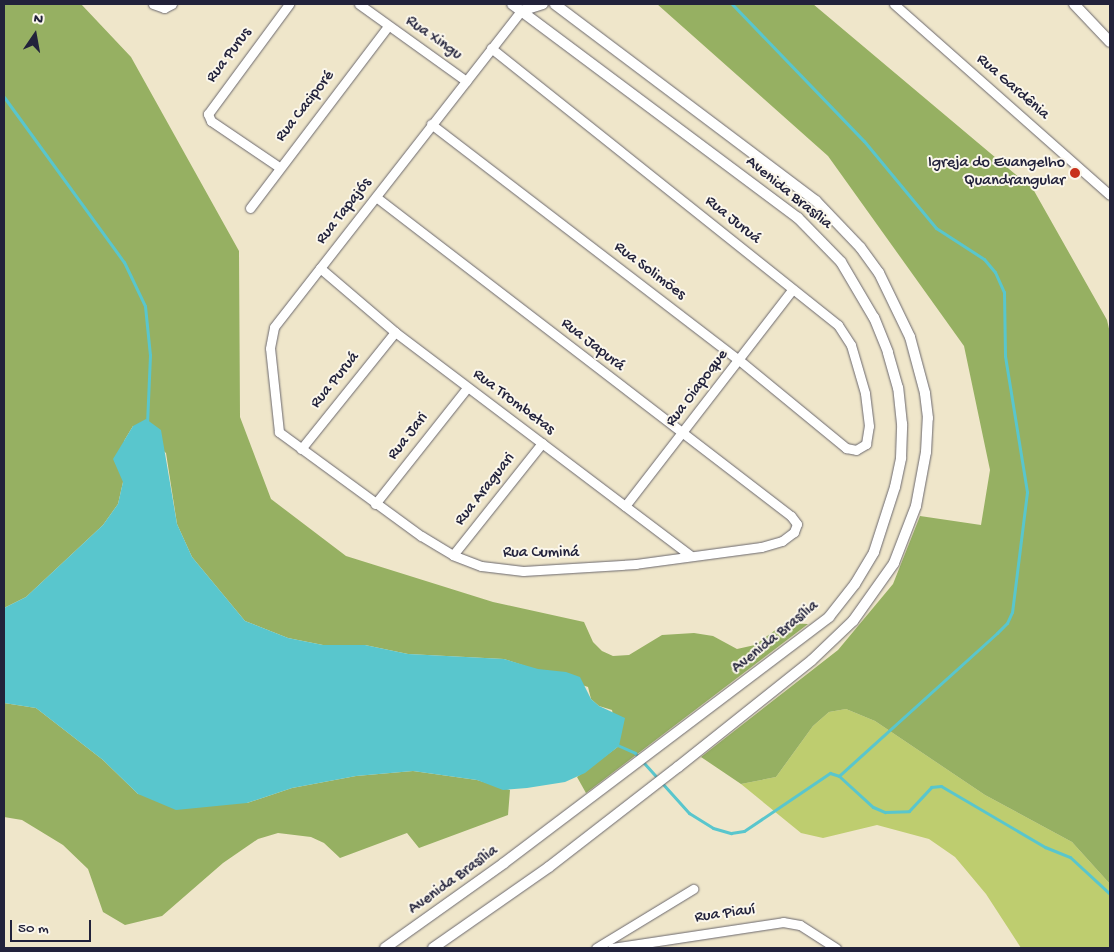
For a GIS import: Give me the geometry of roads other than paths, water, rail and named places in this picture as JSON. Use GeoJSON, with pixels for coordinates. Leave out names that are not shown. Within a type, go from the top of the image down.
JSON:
{"type":"FeatureCollection","features":[{"type":"Feature","properties":{"kind":"street"},"geometry":{"type":"LineString","coordinates":[[154,4],[164,8],[172,4]]}},
{"type":"Feature","properties":{"kind":"street","name":"Rua Purus"},"geometry":{"type":"LineString","coordinates":[[279,167],[211,121],[208,114],[213,103],[289,4]]}},
{"type":"Feature","properties":{"kind":"street","name":"Rua Xingu"},"geometry":{"type":"LineString","coordinates":[[359,4],[466,81]]}},
{"type":"Feature","properties":{"kind":"street","name":"Avenida Brasília"},"geometry":{"type":"LineString","coordinates":[[385,948],[813,632],[855,584],[874,552],[895,487],[902,433],[898,388],[888,352],[874,318],[841,262],[822,240],[736,170],[512,4]]}},
{"type":"Feature","properties":{"kind":"street"},"geometry":{"type":"LineString","coordinates":[[521,11],[543,4]]}},
{"type":"Feature","properties":{"kind":"street","name":"Avenida Brasília"},"geometry":{"type":"LineString","coordinates":[[433,948],[549,867],[678,767],[819,654],[853,621],[875,595],[894,563],[916,506],[926,452],[928,418],[925,393],[910,337],[879,273],[838,222],[794,184],[555,4]]}},
{"type":"Feature","properties":{"kind":"street","name":"Rua Gardênia"},"geometry":{"type":"LineString","coordinates":[[894,4],[1110,195]]}},
{"type":"Feature","properties":{"kind":"street"},"geometry":{"type":"LineString","coordinates":[[1074,4],[1110,42]]}},
{"type":"Feature","properties":{"kind":"street","name":"Rua Tapajós"},"geometry":{"type":"LineString","coordinates":[[301,449],[278,428],[270,341],[274,327],[521,11]]}},
{"type":"Feature","properties":{"kind":"street","name":"Rua Caciporé"},"geometry":{"type":"LineString","coordinates":[[250,208],[279,167],[388,26]]}},
{"type":"Feature","properties":{"kind":"street","name":"Rua Juruá"},"geometry":{"type":"LineString","coordinates":[[491,48],[838,325],[851,346],[865,393],[870,432],[861,448],[846,448]]}},
{"type":"Feature","properties":{"kind":"street","name":"Rua Solimões"},"geometry":{"type":"LineString","coordinates":[[431,124],[739,360],[846,448]]}},
{"type":"Feature","properties":{"kind":"street","name":"Rua Japurá"},"geometry":{"type":"LineString","coordinates":[[376,197],[791,516]]}},
{"type":"Feature","properties":{"kind":"street","name":"Rua Trombetas"},"geometry":{"type":"LineString","coordinates":[[320,268],[395,332],[467,388],[692,556]]}},
{"type":"Feature","properties":{"kind":"street","name":"Rua Oiapoque"},"geometry":{"type":"LineString","coordinates":[[625,506],[793,289]]}},
{"type":"Feature","properties":{"kind":"street","name":"Rua Puruá"},"geometry":{"type":"LineString","coordinates":[[301,449],[395,332]]}},
{"type":"Feature","properties":{"kind":"street","name":"Rua Jari"},"geometry":{"type":"LineString","coordinates":[[375,504],[467,388]]}},
{"type":"Feature","properties":{"kind":"street","name":"Rua Araguari"},"geometry":{"type":"LineString","coordinates":[[453,555],[542,443]]}},
{"type":"Feature","properties":{"kind":"street","name":"Rua Cuminá"},"geometry":{"type":"LineString","coordinates":[[301,449],[375,504],[453,555],[481,566],[523,571],[636,564],[761,547],[782,541],[796,527],[791,516]]}},
{"type":"Feature","properties":{"kind":"street"},"geometry":{"type":"LineString","coordinates":[[596,948],[693,889]]}},
{"type":"Feature","properties":{"kind":"street","name":"Rua Piauí"},"geometry":{"type":"LineString","coordinates":[[612,948],[784,922],[800,925],[836,948]]}},
{"type":"Feature","properties":{"kind":"water"},"geometry":{"type":"Polygon","coordinates":[[[146,419],[161,430],[177,524],[192,557],[245,621],[288,638],[323,645],[365,645],[408,654],[504,659],[538,669],[566,672],[580,677],[591,699],[599,706],[625,718],[619,746],[585,773],[565,782],[527,788],[503,790],[477,780],[413,771],[356,776],[292,788],[247,803],[176,810],[138,794],[103,760],[36,708],[4,703],[4,608],[26,597],[103,525],[118,504],[123,482],[113,459],[133,426],[146,419]]]}},
{"type":"Feature","properties":{"kind":"waterway"},"geometry":{"type":"LineString","coordinates":[[732,4],[864,141],[936,228],[984,259],[995,272],[1004,292],[1005,356],[1027,492],[1012,612],[1007,623],[997,633],[839,776]]}},
{"type":"Feature","properties":{"kind":"waterway"},"geometry":{"type":"LineString","coordinates":[[4,97],[124,262],[145,306],[150,355],[147,423]]}},
{"type":"Feature","properties":{"kind":"waterway"},"geometry":{"type":"LineString","coordinates":[[615,744],[635,753],[689,813],[713,828],[731,833],[744,831],[830,773],[839,776],[873,807],[885,812],[909,811],[931,787],[941,786],[1045,847],[1070,857],[1110,894]]}},
{"type":"Feature","properties":{"kind":"place","name":"Igreja do Evangelho Quandrangular"},"geometry":{"type":"Point","coordinates":[1075,173]}}]}
